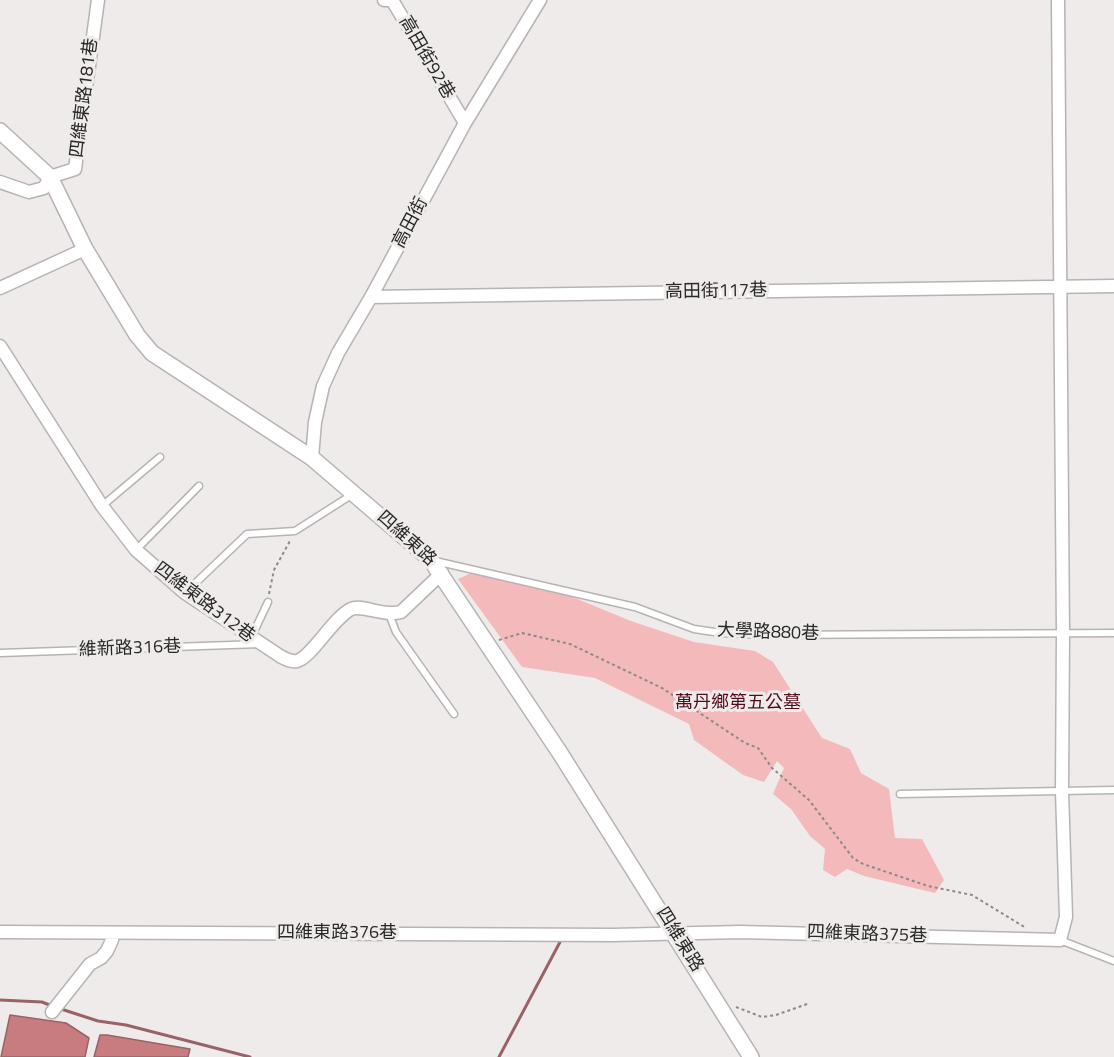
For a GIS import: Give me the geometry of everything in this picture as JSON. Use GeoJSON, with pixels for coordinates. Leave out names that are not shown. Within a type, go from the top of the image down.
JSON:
{"type":"FeatureCollection","features":[{"type":"Feature","properties":{"kind":"street","name":"四維東路181巷"},"geometry":{"type":"LineString","coordinates":[[50,177],[75,169],[98,0]]}},
{"type":"Feature","properties":{"kind":"street","name":"高田街92巷"},"geometry":{"type":"LineString","coordinates":[[384,0],[392,0],[465,123]]}},
{"type":"Feature","properties":{"kind":"street","name":"高田街"},"geometry":{"type":"LineString","coordinates":[[312,458],[315,422],[323,386],[338,353],[371,297],[465,123],[540,0]]}},
{"type":"Feature","properties":{"kind":"street"},"geometry":{"type":"LineString","coordinates":[[1058,0],[1062,791],[1066,917],[1060,940]]}},
{"type":"Feature","properties":{"kind":"street","name":"四維東路"},"geometry":{"type":"LineString","coordinates":[[0,131],[50,177],[85,249],[137,335],[152,353],[312,458],[431,560],[442,573],[674,932],[751,1057]]}},
{"type":"Feature","properties":{"kind":"street"},"geometry":{"type":"LineString","coordinates":[[0,182],[29,192],[44,188],[50,177]]}},
{"type":"Feature","properties":{"kind":"street"},"geometry":{"type":"LineString","coordinates":[[0,288],[85,249]]}},
{"type":"Feature","properties":{"kind":"street","name":"高田街117巷"},"geometry":{"type":"LineString","coordinates":[[371,297],[1114,286]]}},
{"type":"Feature","properties":{"kind":"street","name":"四維東路312巷"},"geometry":{"type":"LineString","coordinates":[[0,346],[102,506],[136,550],[185,593],[290,661],[303,658],[337,620],[352,609],[359,607],[389,614]]}},
{"type":"Feature","properties":{"kind":"street"},"geometry":{"type":"LineString","coordinates":[[389,614],[401,612],[442,573]]}},
{"type":"Feature","properties":{"kind":"street","name":"四維東路376巷"},"geometry":{"type":"LineString","coordinates":[[0,932],[613,934],[674,932]]}},
{"type":"Feature","properties":{"kind":"street","name":"四維東路375巷"},"geometry":{"type":"LineString","coordinates":[[674,932],[1060,940]]}},
{"type":"Feature","properties":{"kind":"street"},"geometry":{"type":"LineString","coordinates":[[52,1012],[90,964],[101,958],[107,951],[112,940],[112,933]]}},
{"type":"Feature","properties":{"kind":"lane"},"geometry":{"type":"LineString","coordinates":[[102,506],[160,457]]}},
{"type":"Feature","properties":{"kind":"lane"},"geometry":{"type":"LineString","coordinates":[[136,550],[199,486]]}},
{"type":"Feature","properties":{"kind":"lane"},"geometry":{"type":"LineString","coordinates":[[185,593],[247,534],[295,531],[353,494]]}},
{"type":"Feature","properties":{"kind":"lane","name":"大學路880巷"},"geometry":{"type":"LineString","coordinates":[[431,560],[635,607],[694,629],[721,633],[764,635],[1114,633]]}},
{"type":"Feature","properties":{"kind":"lane"},"geometry":{"type":"LineString","coordinates":[[256,641],[268,602]]}},
{"type":"Feature","properties":{"kind":"lane"},"geometry":{"type":"LineString","coordinates":[[389,614],[396,632],[454,714]]}},
{"type":"Feature","properties":{"kind":"lane","name":"維新路316巷"},"geometry":{"type":"LineString","coordinates":[[0,653],[256,641]]}},
{"type":"Feature","properties":{"kind":"lane"},"geometry":{"type":"LineString","coordinates":[[900,794],[1114,790]]}},
{"type":"Feature","properties":{"kind":"lane"},"geometry":{"type":"LineString","coordinates":[[1060,940],[1114,961]]}},
{"type":"Feature","properties":{"kind":"path"},"geometry":{"type":"LineString","coordinates":[[268,602],[274,570],[295,531]]}},
{"type":"Feature","properties":{"kind":"path"},"geometry":{"type":"LineString","coordinates":[[488,643],[522,633],[570,644],[662,688],[745,743],[758,748],[772,768],[808,800],[853,858],[862,864],[928,886],[972,895],[1027,928],[1035,940]]}},
{"type":"Feature","properties":{"kind":"path"},"geometry":{"type":"LineString","coordinates":[[717,1000],[762,1017],[776,1015],[810,1003]]}},
{"type":"Feature","properties":{"kind":"green space","name":"萬丹鄉第五公墓"},"geometry":{"type":"Polygon","coordinates":[[[469,574],[509,578],[570,596],[631,621],[694,642],[755,651],[773,662],[822,738],[850,749],[861,773],[889,789],[895,838],[922,839],[944,880],[935,893],[864,876],[847,869],[835,877],[823,870],[825,849],[810,836],[791,809],[773,794],[784,768],[777,761],[764,782],[743,775],[694,740],[689,724],[595,678],[522,667],[458,579],[469,574]]]}},
{"type":"Feature","properties":{"kind":"shaded area"},"geometry":{"type":"Polygon","coordinates":[[[10,1015],[66,1023],[89,1038],[85,1057],[1,1057],[10,1015]]]}},
{"type":"Feature","properties":{"kind":"shaded area"},"geometry":{"type":"Polygon","coordinates":[[[100,1035],[190,1049],[188,1057],[94,1057],[100,1035]]]}},
{"type":"Feature","properties":{"kind":"waterway"},"geometry":{"type":"LineString","coordinates":[[499,1057],[560,942]]}},
{"type":"Feature","properties":{"kind":"waterway"},"geometry":{"type":"LineString","coordinates":[[0,1000],[42,1002],[52,1006]]}},
{"type":"Feature","properties":{"kind":"waterway"},"geometry":{"type":"LineString","coordinates":[[61,1009],[98,1021],[126,1025],[250,1057]]}}]}
